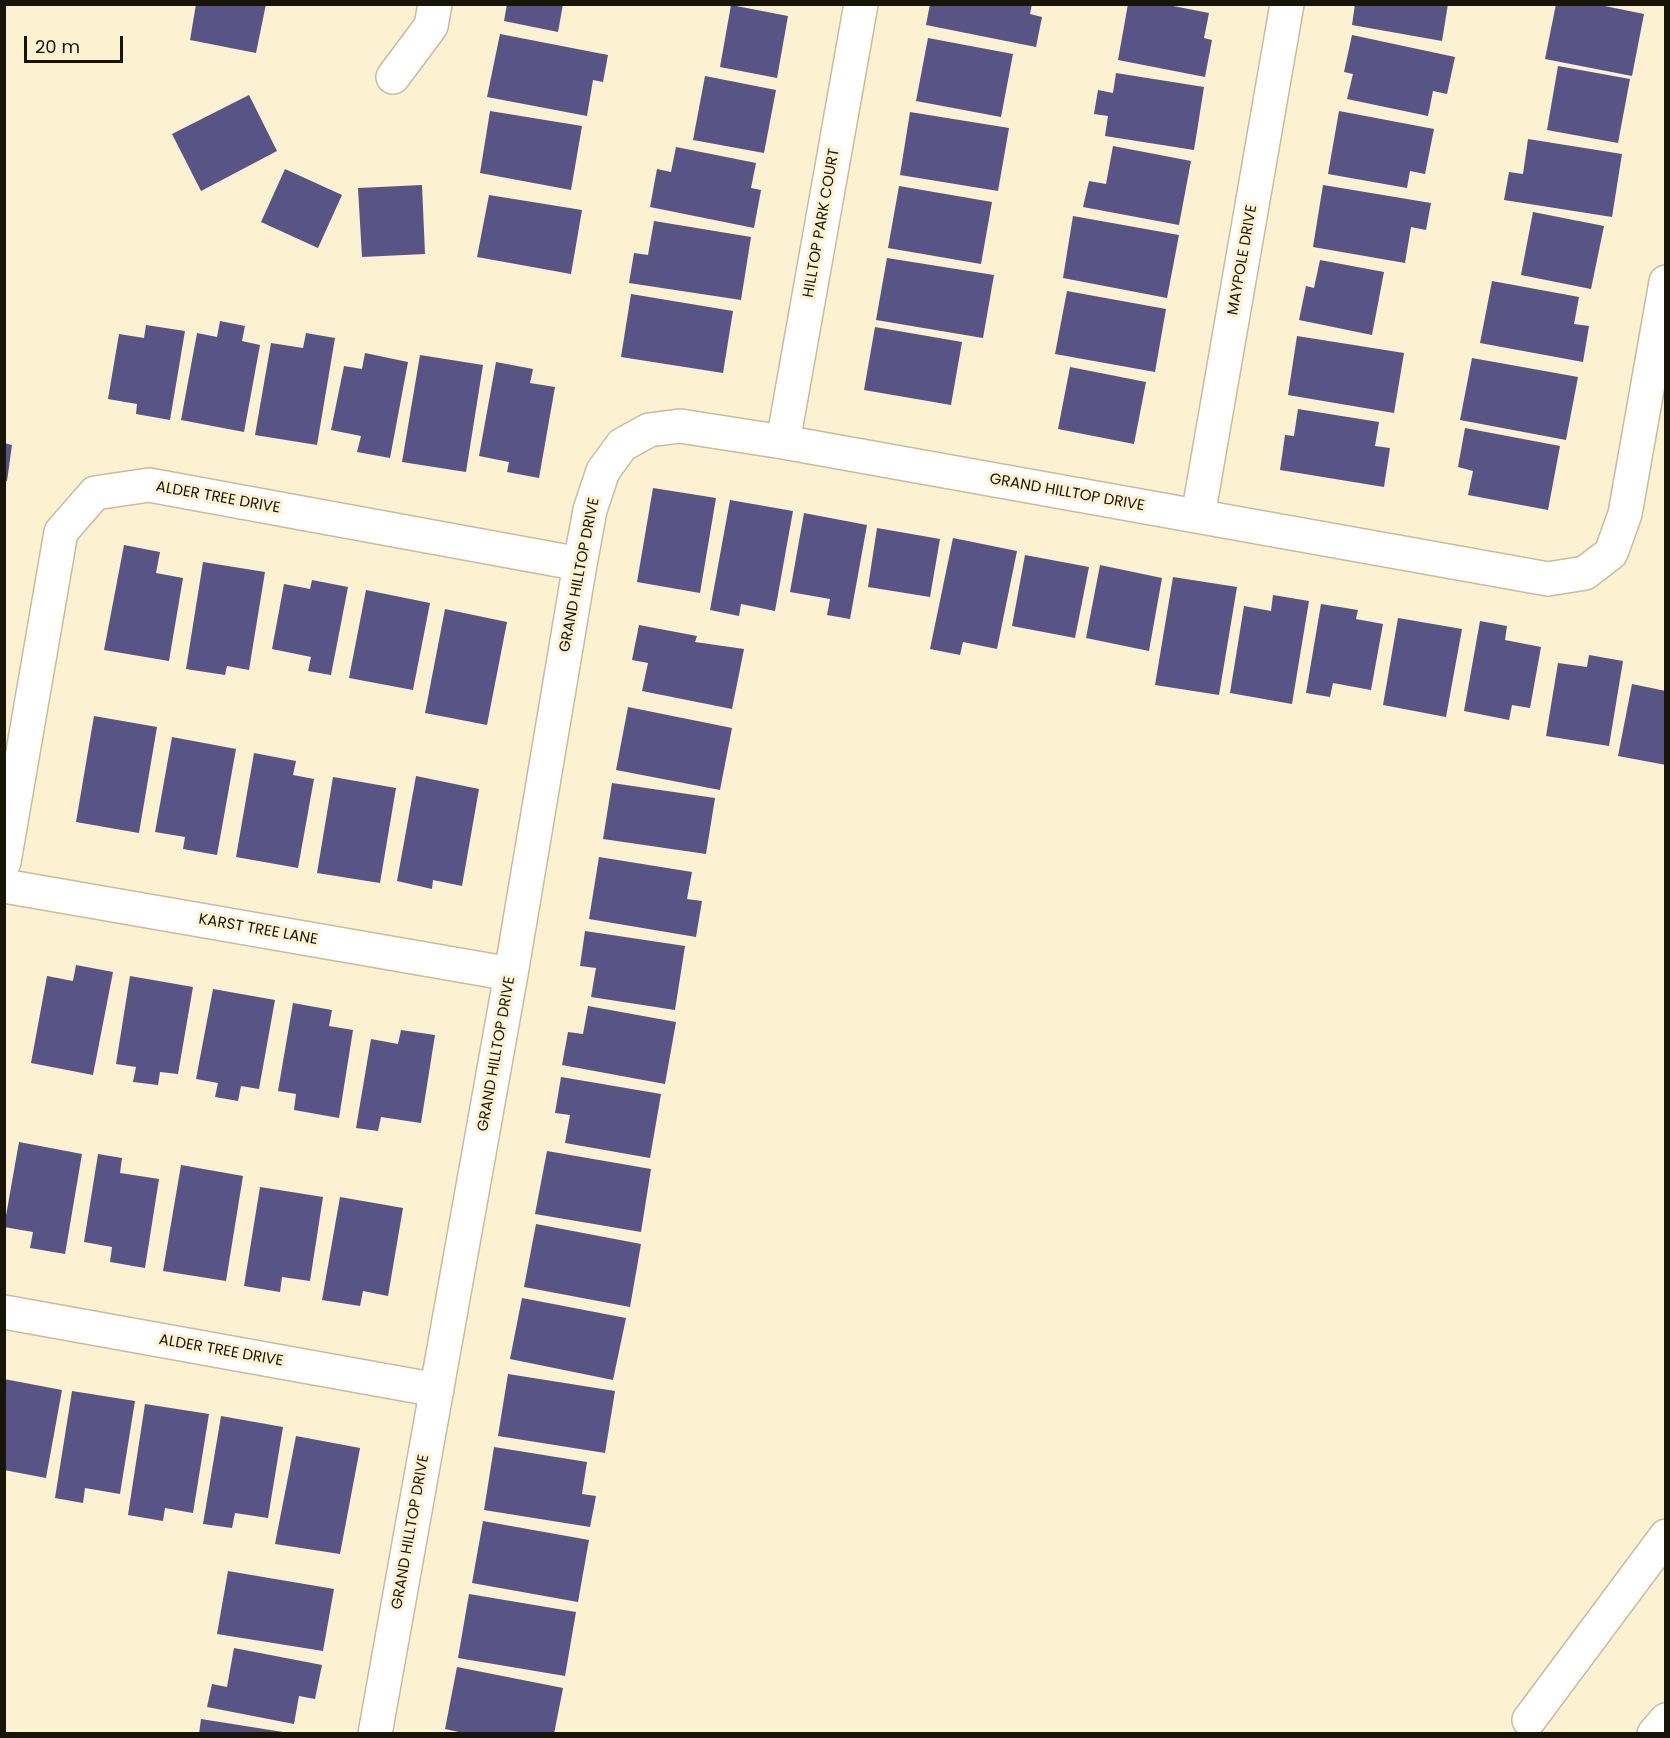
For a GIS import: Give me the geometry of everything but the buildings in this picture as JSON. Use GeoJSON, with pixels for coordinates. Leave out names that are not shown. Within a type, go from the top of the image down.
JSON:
{"type":"FeatureCollection","features":[{"type":"Feature","properties":{"kind":"main road"},"geometry":{"type":"LineString","coordinates":[[393,77],[431,26],[435,4]]}},
{"type":"Feature","properties":{"kind":"main road","name":"HILLTOP PARK COURT"},"geometry":{"type":"LineString","coordinates":[[783,442],[861,4]]}},
{"type":"Feature","properties":{"kind":"main road","name":"MAYPOLE DRIVE"},"geometry":{"type":"LineString","coordinates":[[1198,516],[1287,4]]}},
{"type":"Feature","properties":{"kind":"main road","name":"GRAND HILLTOP DRIVE"},"geometry":{"type":"LineString","coordinates":[[375,1734],[511,974],[590,510],[603,471],[622,445],[649,430],[680,426],[783,442],[1548,579],[1585,573],[1611,553],[1625,514],[1665,282]]}},
{"type":"Feature","properties":{"kind":"main road","name":"ALDER TREE DRIVE"},"geometry":{"type":"LineString","coordinates":[[4,862],[61,532],[95,493],[149,485],[580,564]]}},
{"type":"Feature","properties":{"kind":"main road","name":"KARST TREE LANE"},"geometry":{"type":"LineString","coordinates":[[4,886],[511,974]]}},
{"type":"Feature","properties":{"kind":"main road","name":"ALDER TREE DRIVE"},"geometry":{"type":"LineString","coordinates":[[4,1312],[437,1390]]}},
{"type":"Feature","properties":{"kind":"main road"},"geometry":{"type":"LineString","coordinates":[[1522,1727],[1665,1536]]}},
{"type":"Feature","properties":{"kind":"main road"},"geometry":{"type":"LineString","coordinates":[[1522,1727],[1665,1562]]}},
{"type":"Feature","properties":{"kind":"main road"},"geometry":{"type":"LineString","coordinates":[[1654,1734],[1665,1720]]}}]}
